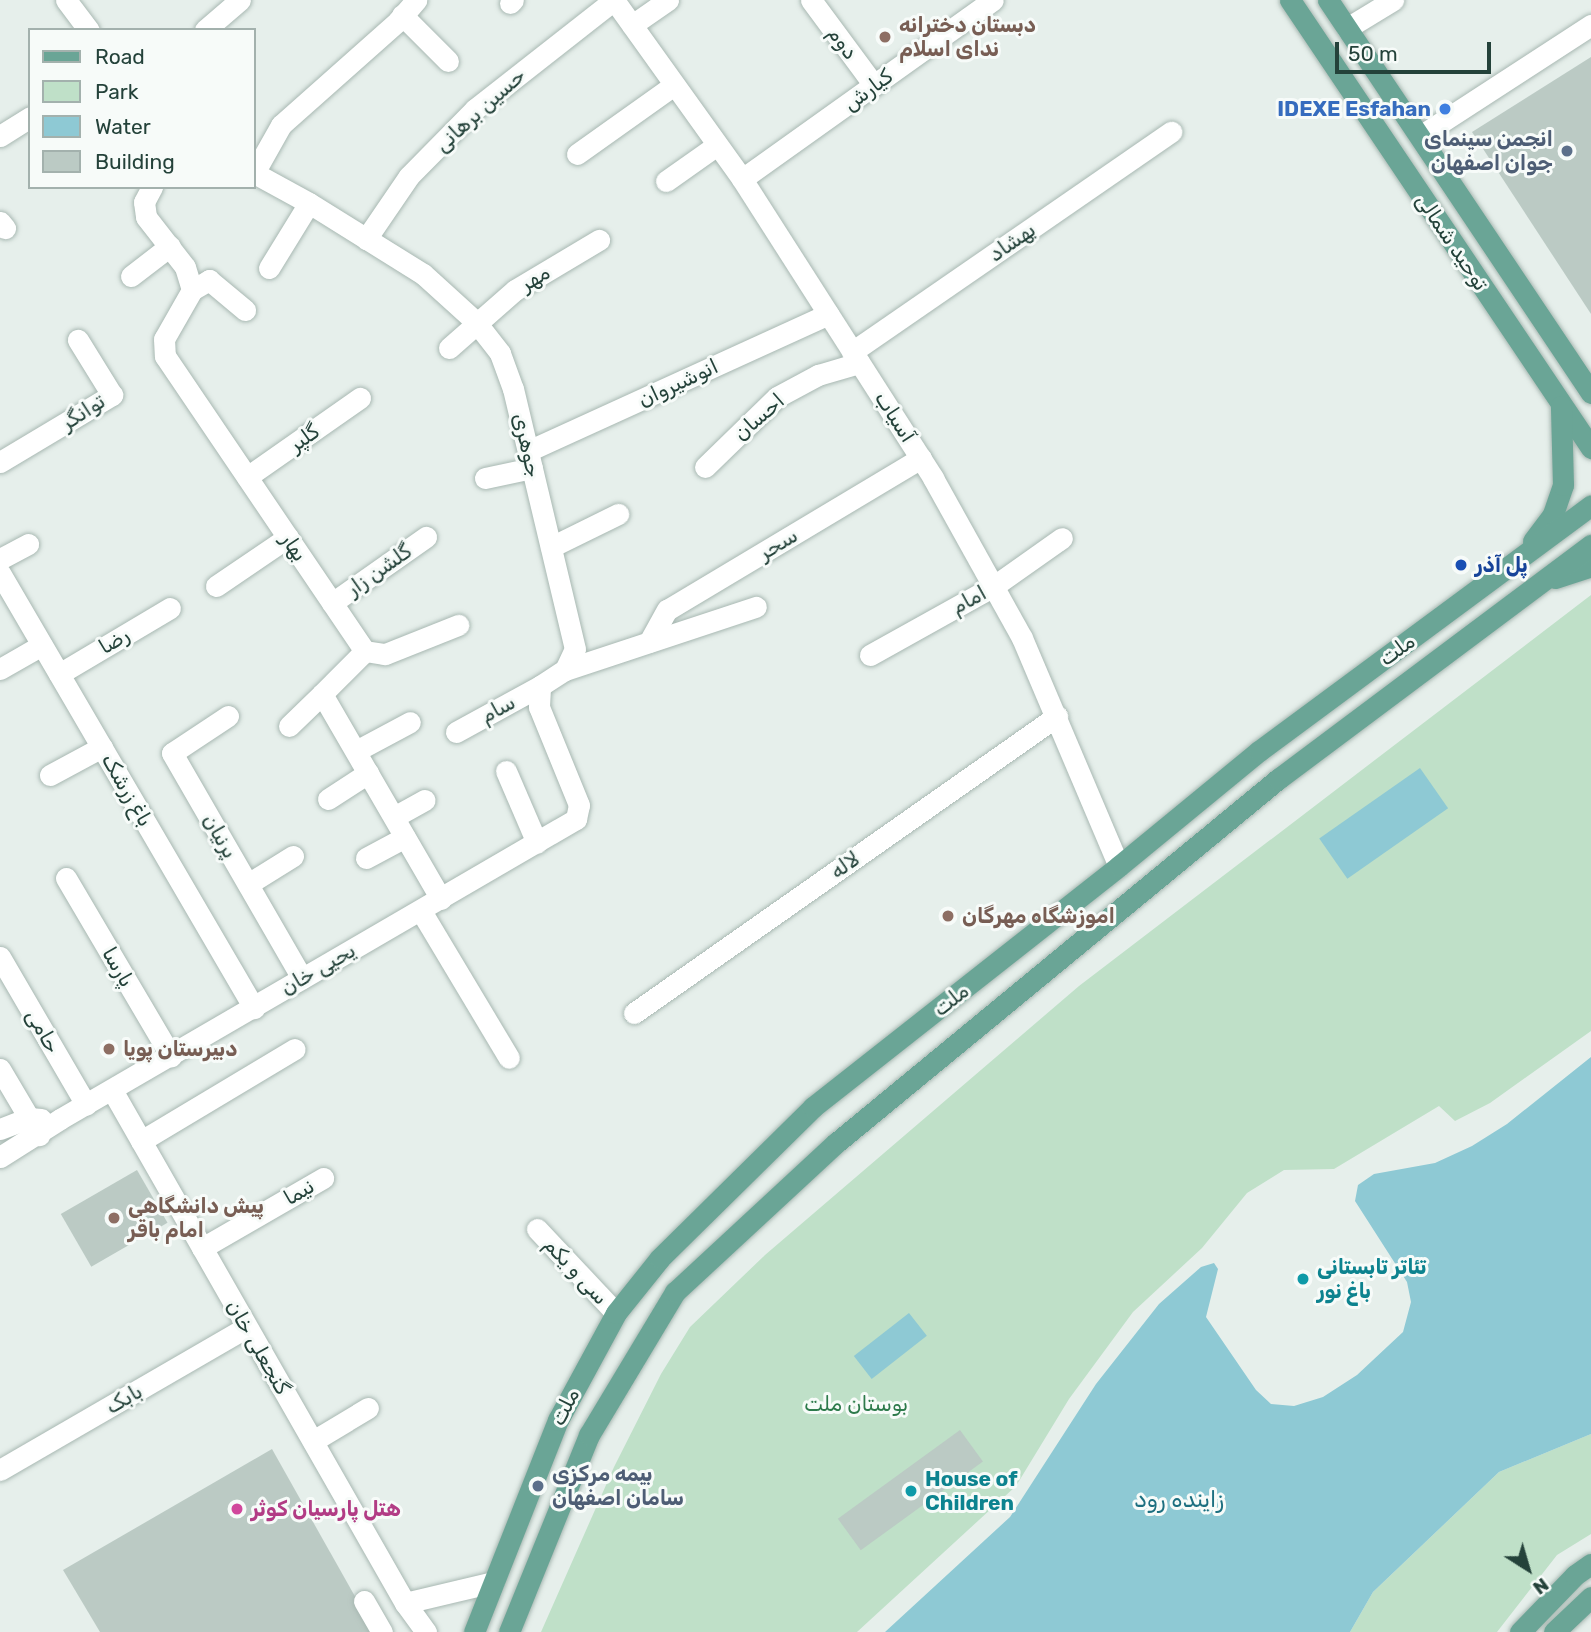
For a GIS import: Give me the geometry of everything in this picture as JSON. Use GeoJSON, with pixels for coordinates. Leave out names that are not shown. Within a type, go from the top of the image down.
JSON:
{"type":"FeatureCollection","features":[{"type":"Feature","properties":{"kind":"main road","name":"توحید شمالی"},"geometry":{"type":"LineString","coordinates":[[1290,0],[1591,448]]}},
{"type":"Feature","properties":{"kind":"main road","name":"توحید شمالی"},"geometry":{"type":"LineString","coordinates":[[1328,0],[1589,389]]}},
{"type":"Feature","properties":{"kind":"main road"},"geometry":{"type":"LineString","coordinates":[[1517,562],[1553,514],[1563,485],[1561,404]]}},
{"type":"Feature","properties":{"kind":"main road","name":"ملت"},"geometry":{"type":"LineString","coordinates":[[474,1632],[558,1420],[616,1313],[660,1258],[813,1107],[1119,866],[1259,751],[1591,505]]}},
{"type":"Feature","properties":{"kind":"main road","name":"ملت"},"geometry":{"type":"LineString","coordinates":[[509,1632],[589,1434],[676,1292],[836,1143],[1257,796],[1591,545]]}},
{"type":"Feature","properties":{"kind":"main road"},"geometry":{"type":"LineString","coordinates":[[1539,583],[1591,566]]}},
{"type":"Feature","properties":{"kind":"main road"},"geometry":{"type":"LineString","coordinates":[[1520,1632],[1575,1575],[1591,1564]]}},
{"type":"Feature","properties":{"kind":"main road"},"geometry":{"type":"LineString","coordinates":[[1554,1632],[1591,1598]]}},
{"type":"Feature","properties":{"kind":"street"},"geometry":{"type":"LineString","coordinates":[[66,0],[87,28]]}},
{"type":"Feature","properties":{"kind":"street"},"geometry":{"type":"LineString","coordinates":[[207,28],[240,0]]}},
{"type":"Feature","properties":{"kind":"street","name":"آسیاب"},"geometry":{"type":"LineString","coordinates":[[614,0],[742,179],[921,458],[1022,638],[1119,866]]}},
{"type":"Feature","properties":{"kind":"street","name":"حسین برهانی"},"geometry":{"type":"LineString","coordinates":[[366,239],[409,176],[475,109],[614,0]]}},
{"type":"Feature","properties":{"kind":"street"},"geometry":{"type":"LineString","coordinates":[[632,24],[668,0]]}},
{"type":"Feature","properties":{"kind":"street","name":"دوم"},"geometry":{"type":"LineString","coordinates":[[811,0],[874,85]]}},
{"type":"Feature","properties":{"kind":"street","name":"کیارش"},"geometry":{"type":"LineString","coordinates":[[742,179],[993,0]]}},
{"type":"Feature","properties":{"kind":"street"},"geometry":{"type":"LineString","coordinates":[[1347,28],[1393,0]]}},
{"type":"Feature","properties":{"kind":"street"},"geometry":{"type":"LineString","coordinates":[[256,169],[281,125],[409,8],[448,61]]}},
{"type":"Feature","properties":{"kind":"street"},"geometry":{"type":"LineString","coordinates":[[1420,136],[1591,25]]}},
{"type":"Feature","properties":{"kind":"street"},"geometry":{"type":"LineString","coordinates":[[576,154],[674,85]]}},
{"type":"Feature","properties":{"kind":"street"},"geometry":{"type":"LineString","coordinates":[[0,136],[28,118]]}},
{"type":"Feature","properties":{"kind":"street","name":"بهشاد"},"geometry":{"type":"LineString","coordinates":[[856,358],[1171,132]]}},
{"type":"Feature","properties":{"kind":"street"},"geometry":{"type":"LineString","coordinates":[[666,181],[717,145]]}},
{"type":"Feature","properties":{"kind":"street","name":"جوهری"},"geometry":{"type":"LineString","coordinates":[[256,174],[309,203],[423,274],[476,322],[500,353],[513,389],[575,649],[565,670]]}},
{"type":"Feature","properties":{"kind":"street"},"geometry":{"type":"LineString","coordinates":[[151,189],[143,210],[185,267],[192,290],[209,280],[245,310]]}},
{"type":"Feature","properties":{"kind":"street"},"geometry":{"type":"LineString","coordinates":[[269,268],[309,203]]}},
{"type":"Feature","properties":{"kind":"street","name":"مهر"},"geometry":{"type":"LineString","coordinates":[[449,348],[515,290],[599,240]]}},
{"type":"Feature","properties":{"kind":"street"},"geometry":{"type":"LineString","coordinates":[[131,276],[170,246]]}},
{"type":"Feature","properties":{"kind":"street","name":"بهار"},"geometry":{"type":"LineString","coordinates":[[192,290],[164,339],[166,356],[365,651]]}},
{"type":"Feature","properties":{"kind":"street","name":"انوشیروان"},"geometry":{"type":"LineString","coordinates":[[485,478],[530,459],[828,314]]}},
{"type":"Feature","properties":{"kind":"street","name":"توانگر"},"geometry":{"type":"LineString","coordinates":[[0,462],[111,395],[78,340]]}},
{"type":"Feature","properties":{"kind":"street","name":"احسان"},"geometry":{"type":"LineString","coordinates":[[705,467],[777,397],[856,358]]}},
{"type":"Feature","properties":{"kind":"street","name":"گلپر"},"geometry":{"type":"LineString","coordinates":[[247,477],[360,398]]}},
{"type":"Feature","properties":{"kind":"street","name":"سحر"},"geometry":{"type":"LineString","coordinates":[[649,642],[667,610],[921,458]]}},
{"type":"Feature","properties":{"kind":"street"},"geometry":{"type":"LineString","coordinates":[[551,547],[618,514]]}},
{"type":"Feature","properties":{"kind":"street"},"geometry":{"type":"LineString","coordinates":[[216,586],[288,537]]}},
{"type":"Feature","properties":{"kind":"street","name":"گلشن زار"},"geometry":{"type":"LineString","coordinates":[[332,603],[426,537]]}},
{"type":"Feature","properties":{"kind":"street","name":"امام"},"geometry":{"type":"LineString","coordinates":[[870,654],[994,586],[1062,538]]}},
{"type":"Feature","properties":{"kind":"street"},"geometry":{"type":"LineString","coordinates":[[0,559],[28,544]]}},
{"type":"Feature","properties":{"kind":"street","name":"باغ زرشک"},"geometry":{"type":"LineString","coordinates":[[0,573],[254,1008]]}},
{"type":"Feature","properties":{"kind":"street"},"geometry":{"type":"LineString","coordinates":[[540,686],[565,670],[756,607]]}},
{"type":"Feature","properties":{"kind":"street","name":"رضا"},"geometry":{"type":"LineString","coordinates":[[59,674],[170,608]]}},
{"type":"Feature","properties":{"kind":"street"},"geometry":{"type":"LineString","coordinates":[[289,726],[365,651],[385,654],[458,625]]}},
{"type":"Feature","properties":{"kind":"street"},"geometry":{"type":"LineString","coordinates":[[0,669],[42,645]]}},
{"type":"Feature","properties":{"kind":"street","name":"سام"},"geometry":{"type":"LineString","coordinates":[[456,732],[540,686]]}},
{"type":"Feature","properties":{"kind":"street","name":"یحیی خان"},"geometry":{"type":"LineString","coordinates":[[34,1127],[60,1119],[86,1105],[576,819],[579,806],[539,707],[540,686]]}},
{"type":"Feature","properties":{"kind":"street"},"geometry":{"type":"LineString","coordinates":[[322,694],[441,899]]}},
{"type":"Feature","properties":{"kind":"street","name":"پرنیان"},"geometry":{"type":"LineString","coordinates":[[228,716],[172,753],[302,978]]}},
{"type":"Feature","properties":{"kind":"street","name":"لاله"},"geometry":{"type":"LineString","coordinates":[[634,1013],[1056,716]]}},
{"type":"Feature","properties":{"kind":"street"},"geometry":{"type":"LineString","coordinates":[[356,751],[410,722]]}},
{"type":"Feature","properties":{"kind":"street"},"geometry":{"type":"LineString","coordinates":[[50,775],[102,747]]}},
{"type":"Feature","properties":{"kind":"street"},"geometry":{"type":"LineString","coordinates":[[506,771],[537,843]]}},
{"type":"Feature","properties":{"kind":"street"},"geometry":{"type":"LineString","coordinates":[[328,799],[368,773]]}},
{"type":"Feature","properties":{"kind":"street"},"geometry":{"type":"LineString","coordinates":[[394,817],[425,800]]}},
{"type":"Feature","properties":{"kind":"street"},"geometry":{"type":"LineString","coordinates":[[366,858],[405,837]]}},
{"type":"Feature","properties":{"kind":"street"},"geometry":{"type":"LineString","coordinates":[[248,884],[293,856]]}},
{"type":"Feature","properties":{"kind":"street","name":"پارسا"},"geometry":{"type":"LineString","coordinates":[[66,878],[171,1056]]}},
{"type":"Feature","properties":{"kind":"street"},"geometry":{"type":"LineString","coordinates":[[421,911],[509,1059]]}},
{"type":"Feature","properties":{"kind":"street","name":"حامی"},"geometry":{"type":"LineString","coordinates":[[0,957],[86,1105]]}},
{"type":"Feature","properties":{"kind":"street"},"geometry":{"type":"LineString","coordinates":[[141,1141],[295,1049]]}},
{"type":"Feature","properties":{"kind":"street"},"geometry":{"type":"LineString","coordinates":[[0,1069],[34,1127]]}},
{"type":"Feature","properties":{"kind":"street","name":"گنجعلی خان"},"geometry":{"type":"LineString","coordinates":[[112,1090],[405,1603],[426,1632]]}},
{"type":"Feature","properties":{"kind":"street"},"geometry":{"type":"LineString","coordinates":[[0,1129],[34,1127]]}},
{"type":"Feature","properties":{"kind":"street"},"geometry":{"type":"LineString","coordinates":[[0,1157],[34,1127]]}},
{"type":"Feature","properties":{"kind":"street","name":"نیما"},"geometry":{"type":"LineString","coordinates":[[202,1248],[323,1178]]}},
{"type":"Feature","properties":{"kind":"street","name":"سی و یکم"},"geometry":{"type":"LineString","coordinates":[[537,1229],[616,1313]]}},
{"type":"Feature","properties":{"kind":"street","name":"بابک"},"geometry":{"type":"LineString","coordinates":[[0,1470],[247,1327]]}},
{"type":"Feature","properties":{"kind":"street"},"geometry":{"type":"LineString","coordinates":[[313,1441],[368,1408]]}},
{"type":"Feature","properties":{"kind":"street"},"geometry":{"type":"LineString","coordinates":[[405,1603],[494,1582]]}},
{"type":"Feature","properties":{"kind":"street"},"geometry":{"type":"LineString","coordinates":[[364,1601],[382,1632]]}},
{"type":"Feature","properties":{"kind":"green space","name":"بوستان ملت"},"geometry":{"type":"Polygon","coordinates":[[[1591,595],[1591,1031],[1490,1103],[1455,1121],[1439,1106],[1334,1169],[1284,1170],[1247,1193],[1202,1248],[1133,1312],[1069,1399],[1016,1486],[857,1632],[541,1632],[614,1467],[661,1374],[690,1327],[765,1255],[1079,986],[1591,595]]]}},
{"type":"Feature","properties":{"kind":"green space"},"geometry":{"type":"Polygon","coordinates":[[[1591,1434],[1591,1534],[1557,1555],[1497,1632],[1350,1632],[1373,1592],[1499,1472],[1591,1434]]]}},
{"type":"Feature","properties":{"kind":"water"},"geometry":{"type":"Polygon","coordinates":[[[1420,768],[1448,808],[1347,879],[1319,839],[1420,768]]]}},
{"type":"Feature","properties":{"kind":"water","name":"زاینده رود"},"geometry":{"type":"Polygon","coordinates":[[[1591,1057],[1591,1434],[1499,1472],[1373,1592],[1350,1632],[885,1632],[1010,1517],[1096,1384],[1159,1304],[1201,1267],[1214,1263],[1218,1269],[1206,1317],[1256,1390],[1271,1404],[1294,1406],[1323,1397],[1357,1375],[1403,1332],[1411,1302],[1407,1282],[1355,1201],[1358,1185],[1374,1174],[1435,1163],[1472,1146],[1507,1124],[1591,1057]]]}},
{"type":"Feature","properties":{"kind":"water"},"geometry":{"type":"Polygon","coordinates":[[[909,1313],[927,1336],[872,1379],[854,1356],[909,1313]]]}},
{"type":"Feature","properties":{"kind":"building"},"geometry":{"type":"Polygon","coordinates":[[[1591,57],[1591,314],[1472,132],[1591,57]]]}},
{"type":"Feature","properties":{"kind":"building","name":"پیش دانشگاهی امام باقر"},"geometry":{"type":"Polygon","coordinates":[[[137,1170],[168,1223],[91,1267],[61,1214],[137,1170]]]}},
{"type":"Feature","properties":{"kind":"building","name":"House of Children"},"geometry":{"type":"Polygon","coordinates":[[[960,1430],[983,1462],[861,1550],[838,1519],[960,1430]]]}},
{"type":"Feature","properties":{"kind":"building","name":"هتل پارسیان کوثر"},"geometry":{"type":"Polygon","coordinates":[[[272,1449],[375,1632],[100,1632],[63,1570],[272,1449]]]}},
{"type":"Feature","properties":{"kind":"place","name":"دبستان دخترانه ندای اسلام"},"geometry":{"type":"Point","coordinates":[885,37]}},
{"type":"Feature","properties":{"kind":"place","name":"IDEXE Esfahan"},"geometry":{"type":"Point","coordinates":[1445,109]}},
{"type":"Feature","properties":{"kind":"place","name":"انجمن سینمای جوان اصفهان"},"geometry":{"type":"Point","coordinates":[1567,151]}},
{"type":"Feature","properties":{"kind":"place","name":"پل آذر"},"geometry":{"type":"Point","coordinates":[1461,565]}},
{"type":"Feature","properties":{"kind":"place","name":"اموزشگاه مهرگان"},"geometry":{"type":"Point","coordinates":[948,916]}},
{"type":"Feature","properties":{"kind":"place","name":"دبیرستان پویا"},"geometry":{"type":"Point","coordinates":[109,1049]}},
{"type":"Feature","properties":{"kind":"place","name":"پیش دانشگاهی امام باقر"},"geometry":{"type":"Point","coordinates":[114,1218]}},
{"type":"Feature","properties":{"kind":"place","name":"تئاتر تابستانی باغ نور"},"geometry":{"type":"Point","coordinates":[1303,1279]}},
{"type":"Feature","properties":{"kind":"place","name":"بیمه مرکزی سامان اصفهان"},"geometry":{"type":"Point","coordinates":[538,1486]}},
{"type":"Feature","properties":{"kind":"place","name":"House of Children"},"geometry":{"type":"Point","coordinates":[911,1491]}},
{"type":"Feature","properties":{"kind":"place","name":"هتل پارسیان کوثر"},"geometry":{"type":"Point","coordinates":[237,1509]}}]}
